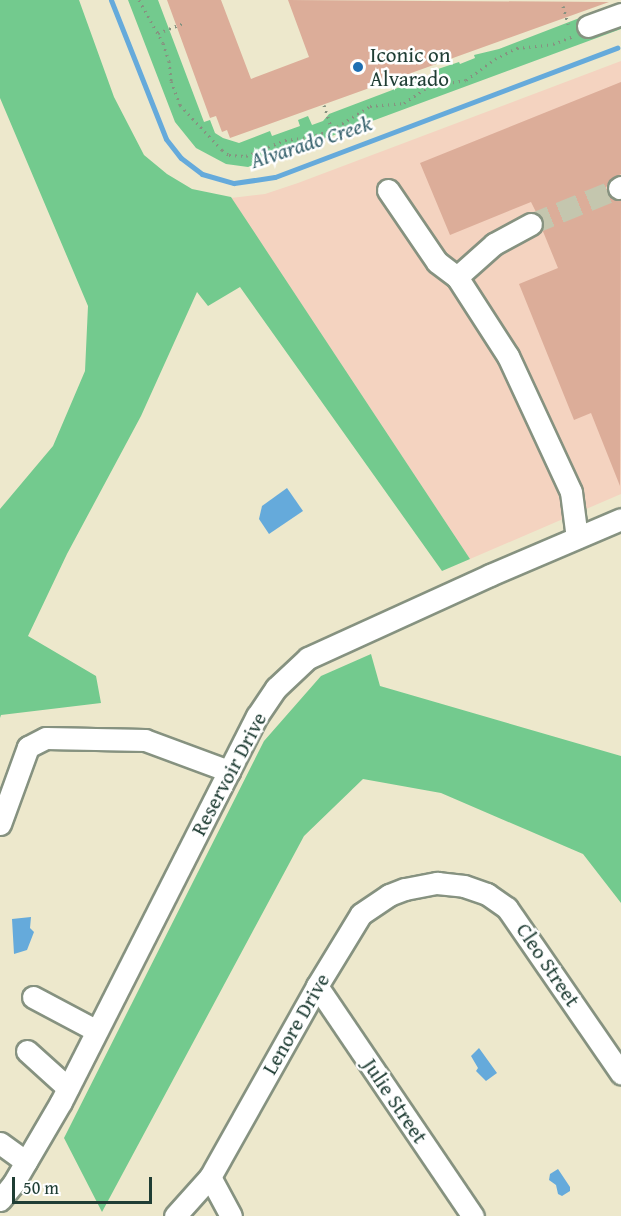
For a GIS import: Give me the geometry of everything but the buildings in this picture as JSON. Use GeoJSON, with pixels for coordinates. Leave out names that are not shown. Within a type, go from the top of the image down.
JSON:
{"type":"FeatureCollection","features":[{"type":"Feature","properties":{"kind":"street"},"geometry":{"type":"LineString","coordinates":[[588,26],[621,14]]}},
{"type":"Feature","properties":{"kind":"street"},"geometry":{"type":"LineString","coordinates":[[388,190],[437,262],[459,281],[508,356],[551,459],[571,492],[577,538]]}},
{"type":"Feature","properties":{"kind":"street"},"geometry":{"type":"LineString","coordinates":[[459,281],[494,244],[533,230]]}},
{"type":"Feature","properties":{"kind":"street","name":"Reservoir Drive"},"geometry":{"type":"LineString","coordinates":[[0,1200],[26,1162],[68,1088],[256,716],[271,696],[308,658],[621,519]]}},
{"type":"Feature","properties":{"kind":"street"},"geometry":{"type":"LineString","coordinates":[[0,824],[28,747],[46,738],[145,740],[229,771]]}},
{"type":"Feature","properties":{"kind":"street","name":"Lenore Drive"},"geometry":{"type":"LineString","coordinates":[[176,1216],[210,1177],[316,986],[361,914],[374,903],[405,888],[429,884],[453,884]]}},
{"type":"Feature","properties":{"kind":"street","name":"Cleo Street"},"geometry":{"type":"LineString","coordinates":[[453,884],[486,894],[516,918],[621,1073]]}},
{"type":"Feature","properties":{"kind":"street","name":"Julie Street"},"geometry":{"type":"LineString","coordinates":[[316,986],[472,1216]]}},
{"type":"Feature","properties":{"kind":"street"},"geometry":{"type":"LineString","coordinates":[[33,997],[98,1030]]}},
{"type":"Feature","properties":{"kind":"street"},"geometry":{"type":"LineString","coordinates":[[27,1051],[68,1088]]}},
{"type":"Feature","properties":{"kind":"street"},"geometry":{"type":"LineString","coordinates":[[0,1143],[26,1162]]}},
{"type":"Feature","properties":{"kind":"street"},"geometry":{"type":"LineString","coordinates":[[210,1177],[231,1216]]}},
{"type":"Feature","properties":{"kind":"path"},"geometry":{"type":"LineString","coordinates":[[139,0],[158,33],[170,61],[171,81],[180,105],[209,138],[229,154],[246,156],[285,140],[310,137],[332,130],[370,106],[404,103],[429,86],[466,80],[508,52],[563,41],[588,26]]}},
{"type":"Feature","properties":{"kind":"path"},"geometry":{"type":"LineString","coordinates":[[158,33],[182,24]]}},
{"type":"Feature","properties":{"kind":"path"},"geometry":{"type":"LineString","coordinates":[[324,105],[332,130]]}},
{"type":"Feature","properties":{"kind":"shaded area"},"geometry":{"type":"Polygon","coordinates":[[[621,61],[621,494],[470,559],[231,198],[265,194],[298,183],[621,61]]]}},
{"type":"Feature","properties":{"kind":"green space"},"geometry":{"type":"Polygon","coordinates":[[[0,0],[79,0],[114,97],[144,155],[167,174],[192,189],[231,197],[470,559],[442,571],[240,287],[208,306],[197,292],[141,416],[67,554],[28,636],[96,676],[101,703],[1,715],[0,718],[0,509],[53,446],[85,371],[88,306],[0,98],[0,0]]]}},
{"type":"Feature","properties":{"kind":"green space"},"geometry":{"type":"Polygon","coordinates":[[[128,0],[158,0],[204,122],[210,120],[215,133],[239,143],[270,131],[272,136],[300,126],[298,120],[308,116],[312,125],[323,121],[329,114],[435,73],[435,70],[459,62],[460,64],[475,58],[474,55],[499,49],[621,2],[621,29],[248,167],[226,164],[196,148],[175,122],[128,0]]]}},
{"type":"Feature","properties":{"kind":"green space"},"geometry":{"type":"Polygon","coordinates":[[[371,654],[380,686],[621,756],[621,903],[583,854],[441,793],[363,779],[304,836],[102,1212],[64,1138],[264,741],[321,676],[371,654]]]}},
{"type":"Feature","properties":{"kind":"water"},"geometry":{"type":"Polygon","coordinates":[[[287,488],[303,511],[269,534],[259,519],[262,506],[287,488]]]}},
{"type":"Feature","properties":{"kind":"water"},"geometry":{"type":"Polygon","coordinates":[[[31,917],[30,928],[34,932],[27,950],[14,954],[12,919],[31,917]]]}},
{"type":"Feature","properties":{"kind":"water"},"geometry":{"type":"Polygon","coordinates":[[[479,1048],[497,1073],[486,1081],[476,1071],[478,1068],[471,1056],[479,1048]]]}},
{"type":"Feature","properties":{"kind":"water"},"geometry":{"type":"Polygon","coordinates":[[[558,1169],[570,1187],[570,1191],[562,1196],[558,1194],[556,1185],[549,1180],[550,1174],[558,1169]]]}},
{"type":"Feature","properties":{"kind":"waterway","name":"Alvarado Creek"},"geometry":{"type":"LineString","coordinates":[[111,0],[166,139],[181,158],[202,174],[234,183],[275,177],[617,48]]}},
{"type":"Feature","properties":{"kind":"tunnel"},"geometry":{"type":"LineString","coordinates":[[531,224],[619,188]]}},
{"type":"Feature","properties":{"kind":"place","name":"Iconic on Alvarado"},"geometry":{"type":"Point","coordinates":[358,67]}}]}
